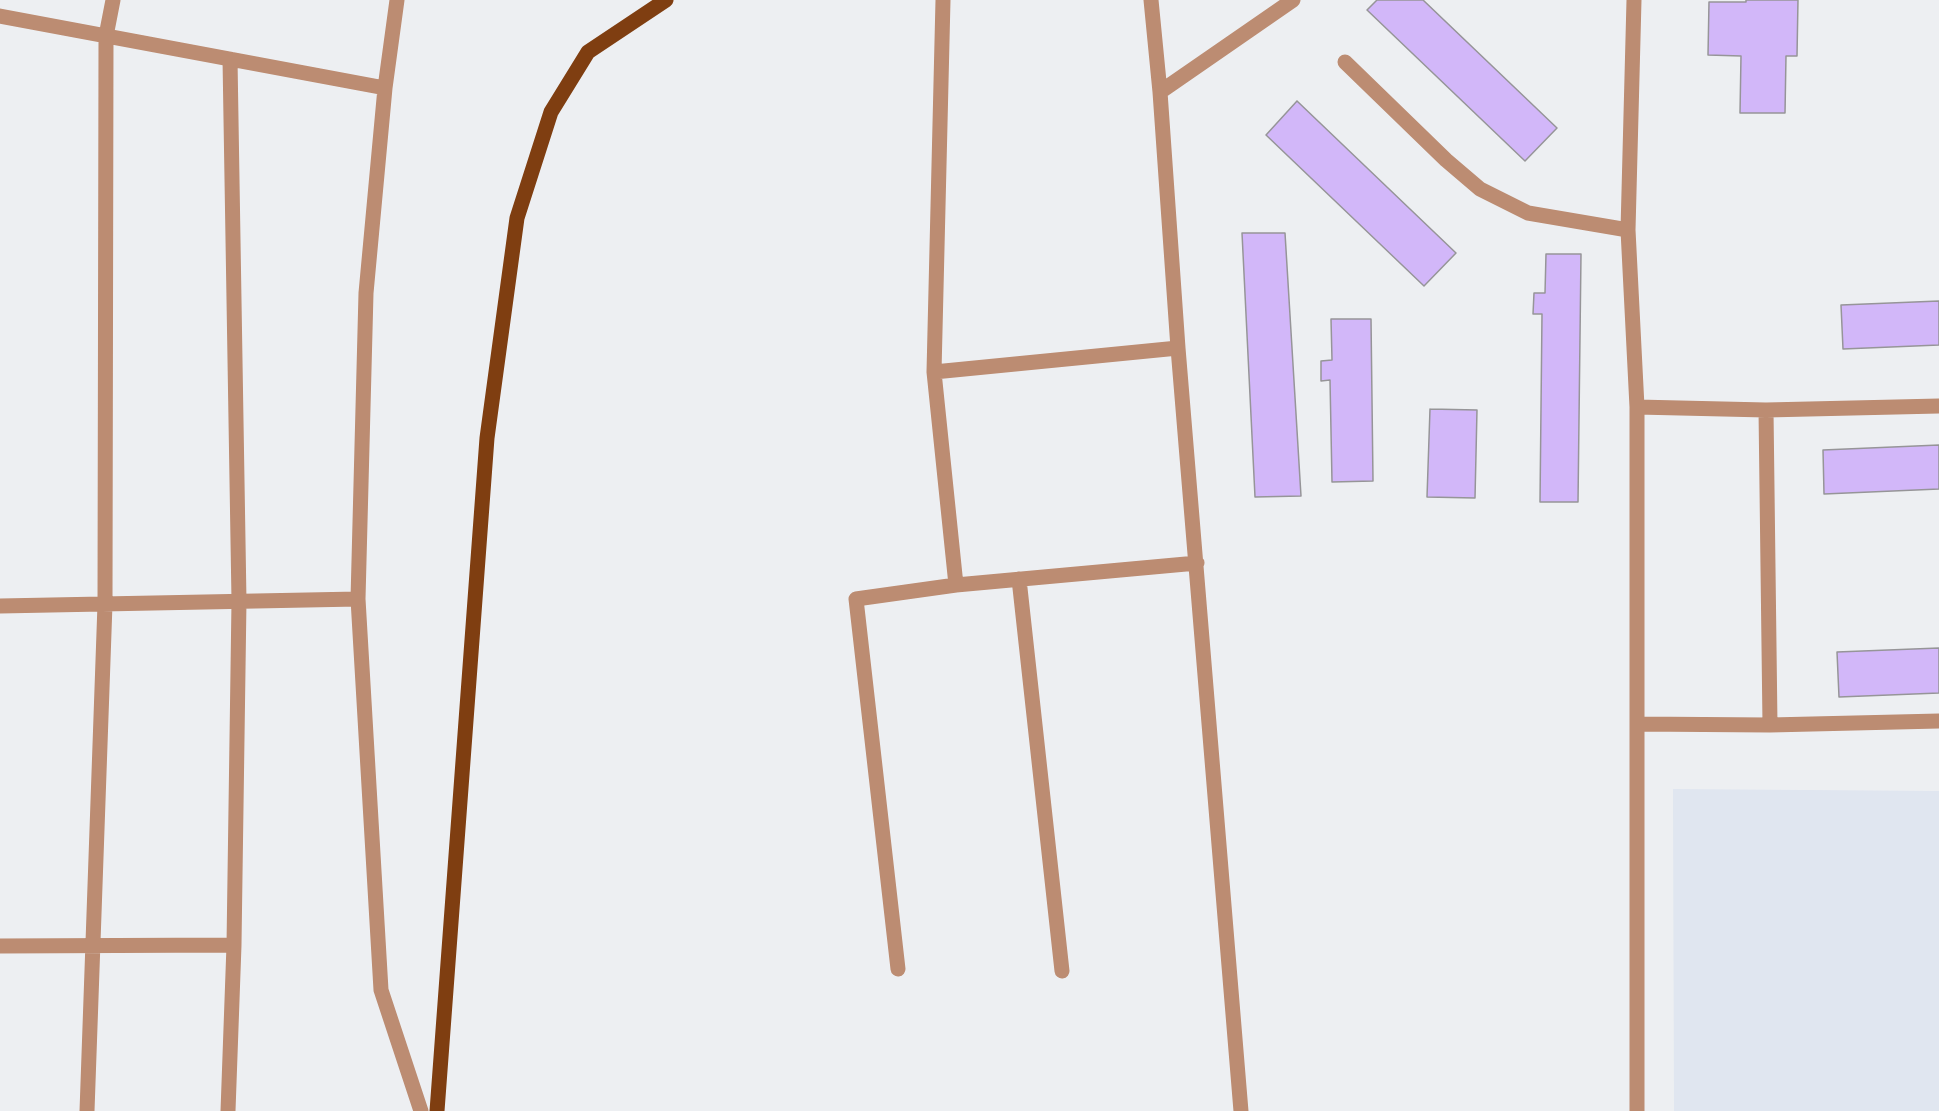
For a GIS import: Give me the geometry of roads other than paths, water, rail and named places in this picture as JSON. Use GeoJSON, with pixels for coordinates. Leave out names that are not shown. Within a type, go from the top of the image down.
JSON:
{"type":"FeatureCollection","features":[{"type":"Feature","properties":{"kind":"main road"},"geometry":{"type":"LineString","coordinates":[[437,1111],[487,438],[517,218],[551,112],[588,52],[666,0]]}},
{"type":"Feature","properties":{"kind":"street"},"geometry":{"type":"LineString","coordinates":[[87,1111],[105,604],[106,36],[113,0]]}},
{"type":"Feature","properties":{"kind":"street"},"geometry":{"type":"LineString","coordinates":[[397,0],[366,293],[358,599],[381,990],[421,1111]]}},
{"type":"Feature","properties":{"kind":"street"},"geometry":{"type":"LineString","coordinates":[[943,0],[934,372],[956,585]]}},
{"type":"Feature","properties":{"kind":"street"},"geometry":{"type":"LineString","coordinates":[[1151,0],[1241,1111]]}},
{"type":"Feature","properties":{"kind":"street"},"geometry":{"type":"LineString","coordinates":[[1160,92],[1293,0]]}},
{"type":"Feature","properties":{"kind":"street"},"geometry":{"type":"LineString","coordinates":[[1634,0],[1628,230],[1637,407],[1637,1111]]}},
{"type":"Feature","properties":{"kind":"street"},"geometry":{"type":"LineString","coordinates":[[0,16],[386,88]]}},
{"type":"Feature","properties":{"kind":"street"},"geometry":{"type":"LineString","coordinates":[[228,1111],[234,945],[239,601],[230,59]]}},
{"type":"Feature","properties":{"kind":"street"},"geometry":{"type":"LineString","coordinates":[[1345,62],[1446,160],[1480,189],[1528,213],[1628,230]]}},
{"type":"Feature","properties":{"kind":"street"},"geometry":{"type":"LineString","coordinates":[[934,372],[1179,348]]}},
{"type":"Feature","properties":{"kind":"street"},"geometry":{"type":"LineString","coordinates":[[1637,407],[1766,410],[1939,406]]}},
{"type":"Feature","properties":{"kind":"street"},"geometry":{"type":"LineString","coordinates":[[1766,410],[1770,725]]}},
{"type":"Feature","properties":{"kind":"street"},"geometry":{"type":"LineString","coordinates":[[898,969],[856,598],[956,585],[1197,563]]}},
{"type":"Feature","properties":{"kind":"street"},"geometry":{"type":"LineString","coordinates":[[1019,579],[1062,971]]}},
{"type":"Feature","properties":{"kind":"street"},"geometry":{"type":"LineString","coordinates":[[0,606],[358,599]]}},
{"type":"Feature","properties":{"kind":"street"},"geometry":{"type":"LineString","coordinates":[[1637,724],[1770,725],[1939,721]]}},
{"type":"Feature","properties":{"kind":"street"},"geometry":{"type":"LineString","coordinates":[[0,946],[234,945]]}}]}
